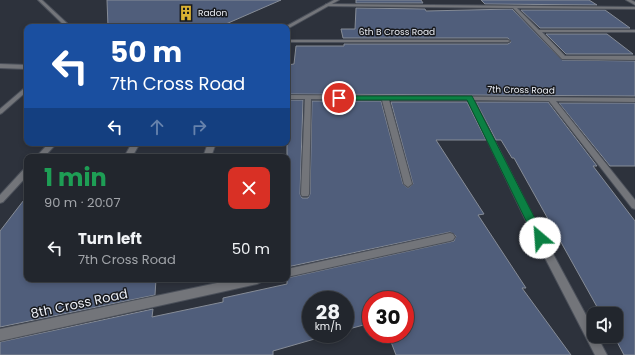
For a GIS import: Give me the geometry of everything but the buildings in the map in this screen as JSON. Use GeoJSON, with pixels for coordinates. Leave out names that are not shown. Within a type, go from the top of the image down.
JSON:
{"type":"FeatureCollection","features":[{"type":"Feature","properties":{"kind":"street"},"geometry":{"type":"LineString","coordinates":[[40,0],[66,24]]}},
{"type":"Feature","properties":{"kind":"street"},"geometry":{"type":"LineString","coordinates":[[290,25],[337,0]]}},
{"type":"Feature","properties":{"kind":"street"},"geometry":{"type":"LineString","coordinates":[[628,0],[635,4]]}},
{"type":"Feature","properties":{"kind":"street"},"geometry":{"type":"LineString","coordinates":[[326,5],[635,8]]}},
{"type":"Feature","properties":{"kind":"street"},"geometry":{"type":"LineString","coordinates":[[514,7],[564,58],[635,58]]}},
{"type":"Feature","properties":{"kind":"street"},"geometry":{"type":"LineString","coordinates":[[539,31],[635,32]]}},
{"type":"Feature","properties":{"kind":"street","name":"6th B Cross Road"},"geometry":{"type":"LineString","coordinates":[[290,41],[508,41]]}},
{"type":"Feature","properties":{"kind":"street"},"geometry":{"type":"LineString","coordinates":[[0,66],[24,67]]}},
{"type":"Feature","properties":{"kind":"street"},"geometry":{"type":"LineString","coordinates":[[0,112],[24,91]]}},
{"type":"Feature","properties":{"kind":"street"},"geometry":{"type":"LineString","coordinates":[[305,194],[308,97]]}},
{"type":"Feature","properties":{"kind":"street","name":"7th Cross Road"},"geometry":{"type":"LineString","coordinates":[[290,98],[470,98],[634,101]]}},
{"type":"Feature","properties":{"kind":"street"},"geometry":{"type":"LineString","coordinates":[[385,98],[408,184]]}},
{"type":"Feature","properties":{"kind":"street"},"geometry":{"type":"LineString","coordinates":[[470,98],[533,225],[601,355]]}},
{"type":"Feature","properties":{"kind":"street"},"geometry":{"type":"LineString","coordinates":[[552,99],[635,206]]}},
{"type":"Feature","properties":{"kind":"street"},"geometry":{"type":"LineString","coordinates":[[43,154],[50,146]]}},
{"type":"Feature","properties":{"kind":"street"},"geometry":{"type":"LineString","coordinates":[[0,200],[24,174]]}},
{"type":"Feature","properties":{"kind":"street"},"geometry":{"type":"LineString","coordinates":[[290,271],[450,237]]}},
{"type":"Feature","properties":{"kind":"street","name":"8th Cross Road"},"geometry":{"type":"LineString","coordinates":[[0,334],[243,282]]}},
{"type":"Feature","properties":{"kind":"place","name":"Radon"},"geometry":{"type":"Point","coordinates":[186,13]}},
{"type":"Feature","properties":{"kind":"route"},"geometry":{"type":"LineString","coordinates":[[339,98],[470,98],[540,238]]}}]}
